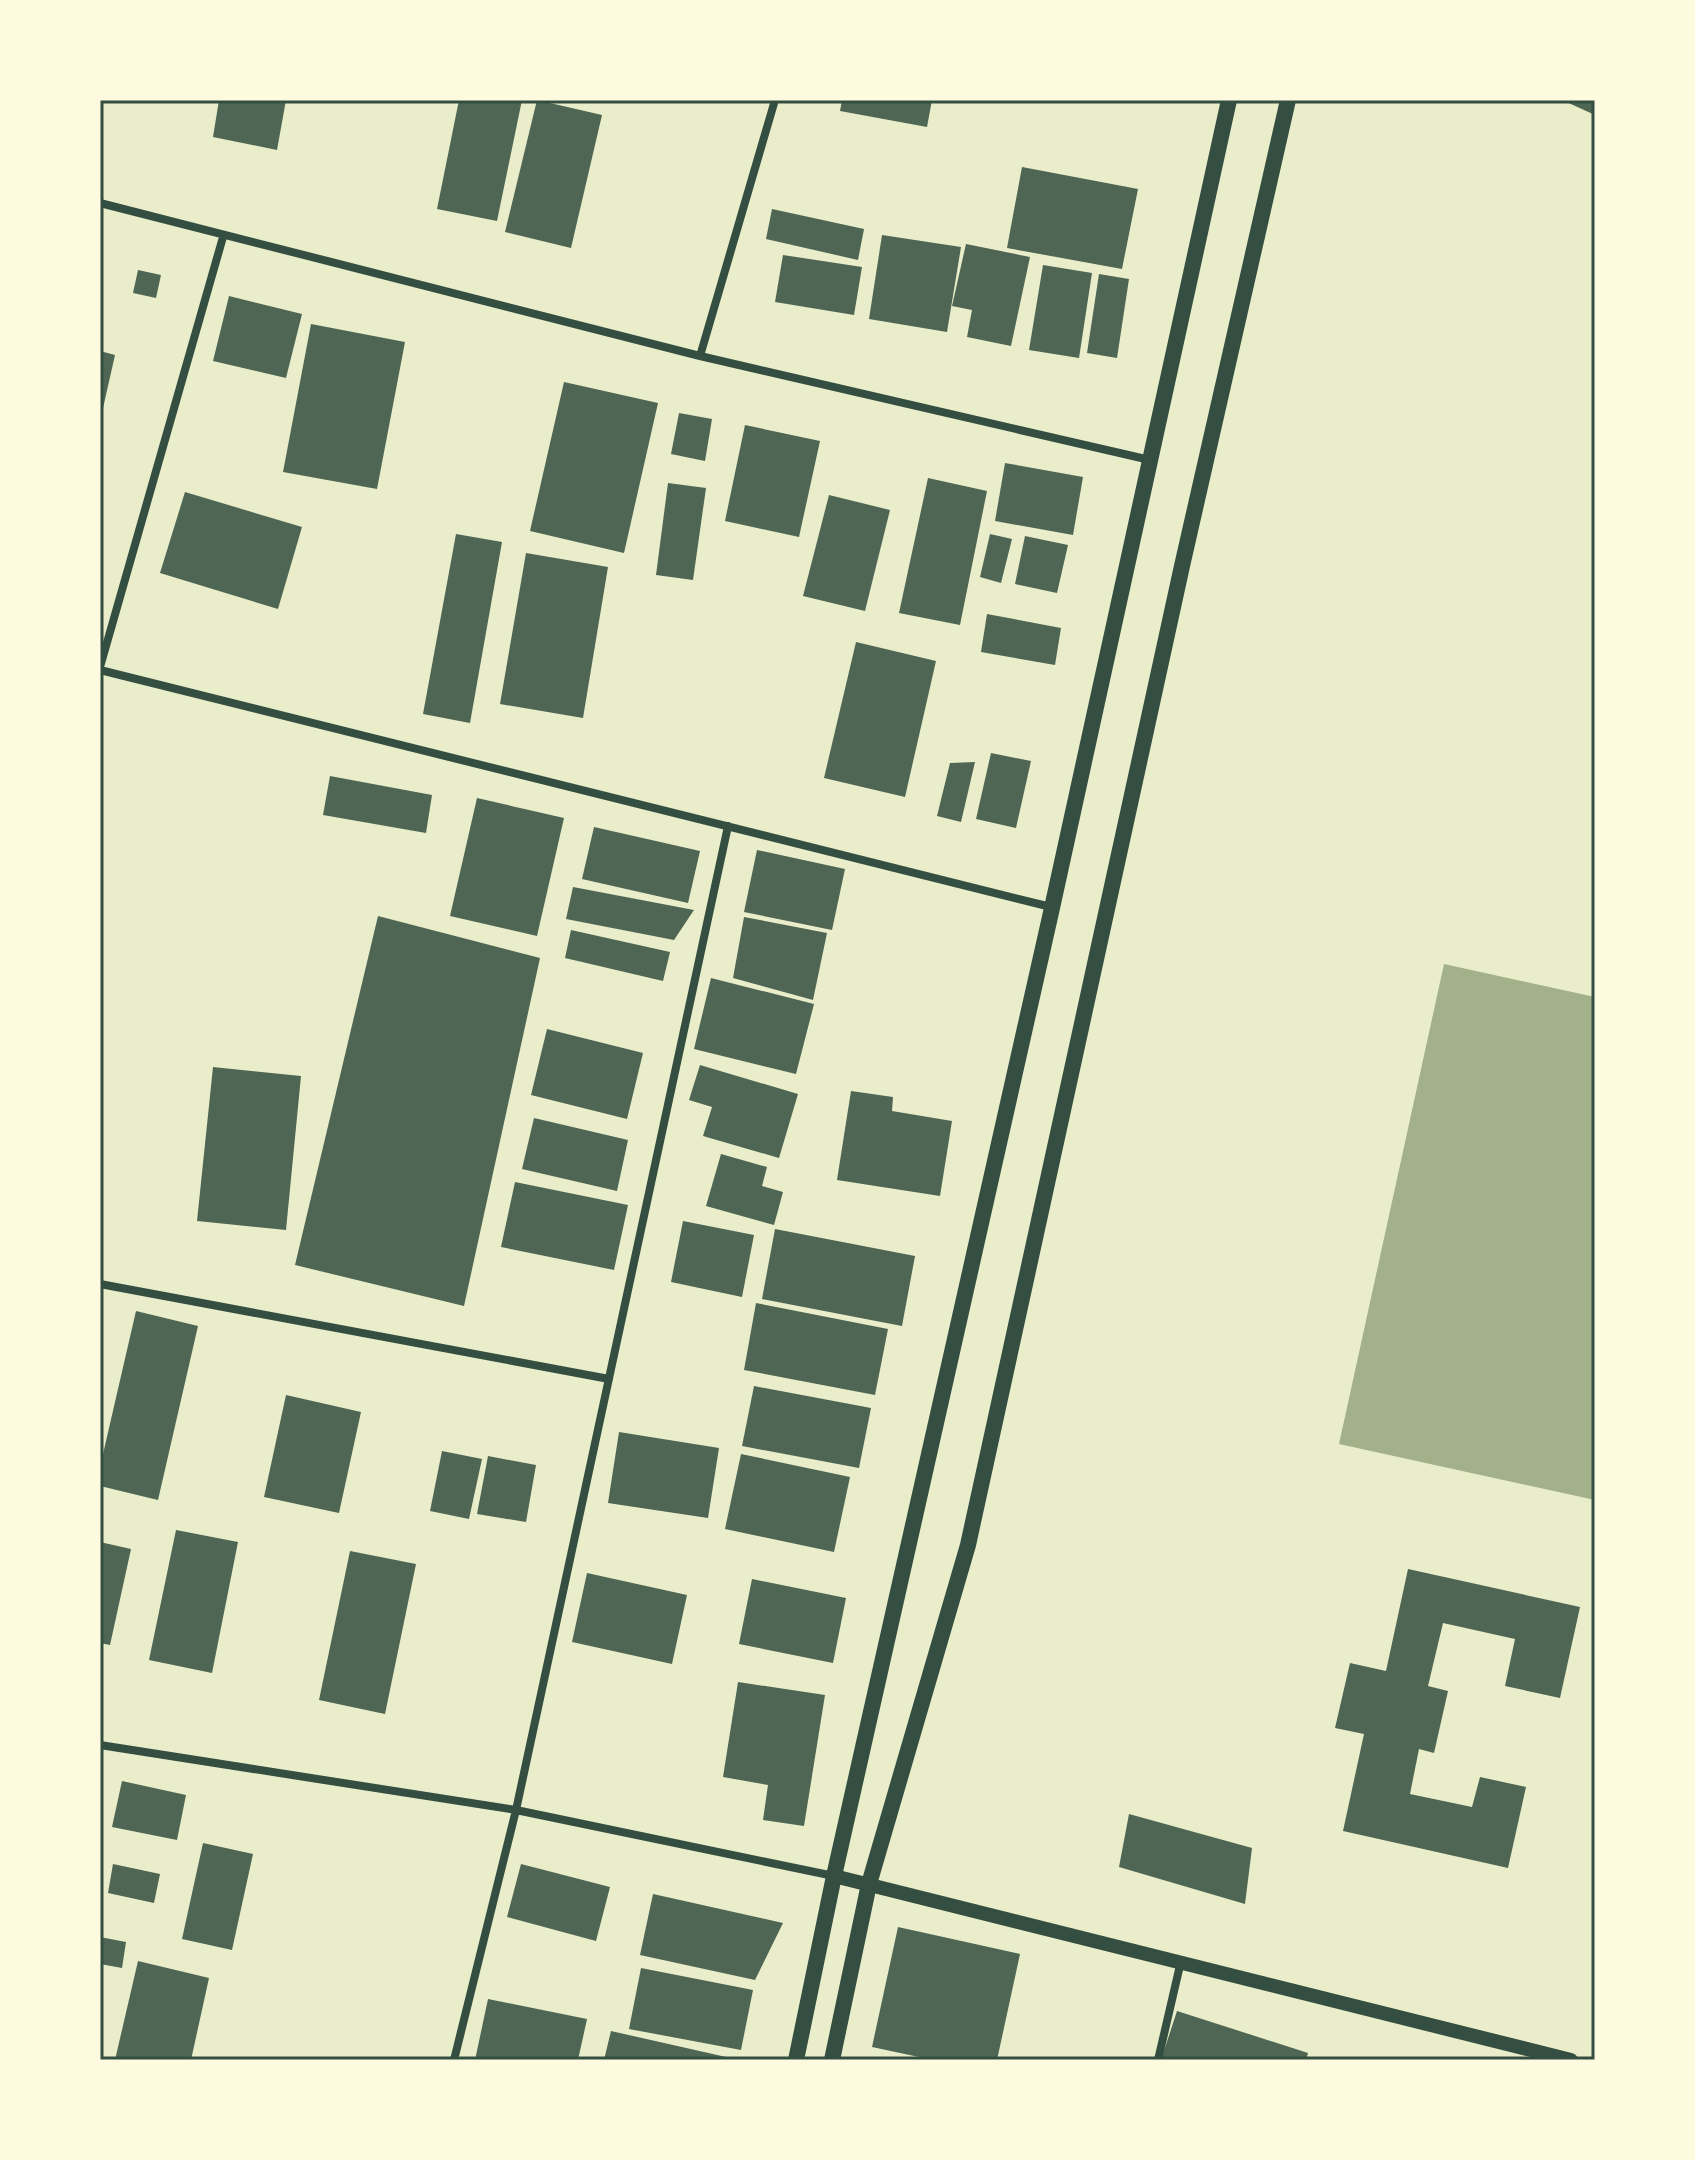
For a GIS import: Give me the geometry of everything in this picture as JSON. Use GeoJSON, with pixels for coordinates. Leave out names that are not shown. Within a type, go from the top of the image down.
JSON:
{"type":"FeatureCollection","features":[{"type":"Feature","properties":{"kind":"main road"},"geometry":{"type":"LineString","coordinates":[[796,2060],[834,1876],[1052,908],[1229,100]]}},
{"type":"Feature","properties":{"kind":"main road"},"geometry":{"type":"LineString","coordinates":[[832,2060],[869,1884],[968,1545],[1288,100]]}},
{"type":"Feature","properties":{"kind":"street"},"geometry":{"type":"LineString","coordinates":[[700,356],[775,100]]}},
{"type":"Feature","properties":{"kind":"street"},"geometry":{"type":"LineString","coordinates":[[100,203],[223,237],[700,356],[1150,460]]}},
{"type":"Feature","properties":{"kind":"street"},"geometry":{"type":"LineString","coordinates":[[223,237],[100,668],[1052,908]]}},
{"type":"Feature","properties":{"kind":"street"},"geometry":{"type":"LineString","coordinates":[[454,2060],[516,1810],[728,826]]}},
{"type":"Feature","properties":{"kind":"street"},"geometry":{"type":"LineString","coordinates":[[100,1284],[609,1379]]}},
{"type":"Feature","properties":{"kind":"street"},"geometry":{"type":"LineString","coordinates":[[100,1745],[516,1810],[834,1876],[1571,2060]]}},
{"type":"Feature","properties":{"kind":"street"},"geometry":{"type":"LineString","coordinates":[[1158,2060],[1181,1961]]}},
{"type":"Feature","properties":{"kind":"shaded area"},"geometry":{"type":"Polygon","coordinates":[[[1444,964],[1595,997],[1595,1500],[1339,1444],[1444,964]]]}},
{"type":"Feature","properties":{"kind":"building"},"geometry":{"type":"Polygon","coordinates":[[[219,100],[286,100],[277,150],[213,137],[219,100]]]}},
{"type":"Feature","properties":{"kind":"building"},"geometry":{"type":"Polygon","coordinates":[[[459,100],[522,100],[497,221],[437,209],[459,100]]]}},
{"type":"Feature","properties":{"kind":"building"},"geometry":{"type":"Polygon","coordinates":[[[537,100],[602,115],[571,248],[505,232],[537,100]]]}},
{"type":"Feature","properties":{"kind":"building"},"geometry":{"type":"Polygon","coordinates":[[[842,100],[932,100],[927,127],[840,111],[842,100]]]}},
{"type":"Feature","properties":{"kind":"building"},"geometry":{"type":"Polygon","coordinates":[[[1562,100],[1595,100],[1595,115],[1562,100]]]}},
{"type":"Feature","properties":{"kind":"building"},"geometry":{"type":"Polygon","coordinates":[[[1022,167],[1138,189],[1122,269],[1007,248],[1022,167]]]}},
{"type":"Feature","properties":{"kind":"building"},"geometry":{"type":"Polygon","coordinates":[[[772,209],[864,229],[858,260],[766,239],[772,209]]]}},
{"type":"Feature","properties":{"kind":"building"},"geometry":{"type":"Polygon","coordinates":[[[882,235],[961,247],[947,332],[869,319],[882,235]]]}},
{"type":"Feature","properties":{"kind":"building"},"geometry":{"type":"Polygon","coordinates":[[[966,244],[1030,257],[1011,346],[967,337],[972,310],[952,306],[966,244]]]}},
{"type":"Feature","properties":{"kind":"building"},"geometry":{"type":"Polygon","coordinates":[[[783,255],[862,267],[854,315],[775,302],[783,255]]]}},
{"type":"Feature","properties":{"kind":"building"},"geometry":{"type":"Polygon","coordinates":[[[1043,265],[1092,273],[1079,358],[1029,350],[1043,265]]]}},
{"type":"Feature","properties":{"kind":"building"},"geometry":{"type":"Polygon","coordinates":[[[138,270],[161,275],[156,298],[133,293],[138,270]]]}},
{"type":"Feature","properties":{"kind":"building"},"geometry":{"type":"Polygon","coordinates":[[[1099,274],[1129,279],[1117,358],[1087,353],[1099,274]]]}},
{"type":"Feature","properties":{"kind":"building"},"geometry":{"type":"Polygon","coordinates":[[[229,296],[302,314],[286,378],[213,361],[229,296]]]}},
{"type":"Feature","properties":{"kind":"building"},"geometry":{"type":"Polygon","coordinates":[[[311,324],[405,342],[377,489],[283,472],[311,324]]]}},
{"type":"Feature","properties":{"kind":"building"},"geometry":{"type":"Polygon","coordinates":[[[100,351],[115,355],[101,417],[100,417],[100,351]]]}},
{"type":"Feature","properties":{"kind":"building"},"geometry":{"type":"Polygon","coordinates":[[[564,382],[658,403],[624,553],[530,531],[564,382]]]}},
{"type":"Feature","properties":{"kind":"building"},"geometry":{"type":"Polygon","coordinates":[[[679,413],[712,419],[705,461],[671,454],[679,413]]]}},
{"type":"Feature","properties":{"kind":"building"},"geometry":{"type":"Polygon","coordinates":[[[745,425],[820,441],[799,537],[725,521],[745,425]]]}},
{"type":"Feature","properties":{"kind":"building"},"geometry":{"type":"Polygon","coordinates":[[[1005,463],[1083,477],[1073,535],[995,521],[1005,463]]]}},
{"type":"Feature","properties":{"kind":"building"},"geometry":{"type":"Polygon","coordinates":[[[928,478],[987,491],[960,625],[899,613],[928,478]]]}},
{"type":"Feature","properties":{"kind":"building"},"geometry":{"type":"Polygon","coordinates":[[[668,483],[706,488],[693,580],[656,575],[668,483]]]}},
{"type":"Feature","properties":{"kind":"building"},"geometry":{"type":"Polygon","coordinates":[[[185,492],[302,527],[278,609],[160,573],[185,492]]]}},
{"type":"Feature","properties":{"kind":"building"},"geometry":{"type":"Polygon","coordinates":[[[829,495],[890,510],[865,611],[803,596],[829,495]]]}},
{"type":"Feature","properties":{"kind":"building"},"geometry":{"type":"Polygon","coordinates":[[[456,534],[502,542],[470,723],[423,714],[456,534]]]}},
{"type":"Feature","properties":{"kind":"building"},"geometry":{"type":"Polygon","coordinates":[[[990,534],[1012,539],[1001,583],[980,577],[990,534]]]}},
{"type":"Feature","properties":{"kind":"building"},"geometry":{"type":"Polygon","coordinates":[[[1025,536],[1068,545],[1057,593],[1015,584],[1025,536]]]}},
{"type":"Feature","properties":{"kind":"building"},"geometry":{"type":"Polygon","coordinates":[[[526,553],[608,567],[583,718],[500,704],[526,553]]]}},
{"type":"Feature","properties":{"kind":"building"},"geometry":{"type":"Polygon","coordinates":[[[987,614],[1061,628],[1055,665],[981,652],[987,614]]]}},
{"type":"Feature","properties":{"kind":"building"},"geometry":{"type":"Polygon","coordinates":[[[856,642],[936,661],[905,797],[824,778],[856,642]]]}},
{"type":"Feature","properties":{"kind":"building"},"geometry":{"type":"Polygon","coordinates":[[[991,753],[1031,761],[1016,828],[976,819],[991,753]]]}},
{"type":"Feature","properties":{"kind":"building"},"geometry":{"type":"Polygon","coordinates":[[[975,762],[961,822],[937,816],[950,763],[975,762]]]}},
{"type":"Feature","properties":{"kind":"building"},"geometry":{"type":"Polygon","coordinates":[[[330,776],[432,795],[426,833],[323,815],[330,776]]]}},
{"type":"Feature","properties":{"kind":"building"},"geometry":{"type":"Polygon","coordinates":[[[477,798],[564,818],[537,936],[450,916],[477,798]]]}},
{"type":"Feature","properties":{"kind":"building"},"geometry":{"type":"Polygon","coordinates":[[[594,827],[700,851],[688,903],[582,879],[594,827]]]}},
{"type":"Feature","properties":{"kind":"building"},"geometry":{"type":"Polygon","coordinates":[[[757,850],[845,869],[832,930],[744,912],[757,850]]]}},
{"type":"Feature","properties":{"kind":"building"},"geometry":{"type":"Polygon","coordinates":[[[573,887],[694,910],[674,940],[566,919],[573,887]]]}},
{"type":"Feature","properties":{"kind":"building"},"geometry":{"type":"Polygon","coordinates":[[[378,916],[540,958],[464,1306],[295,1265],[378,916]]]}},
{"type":"Feature","properties":{"kind":"building"},"geometry":{"type":"Polygon","coordinates":[[[744,917],[827,933],[813,1000],[733,978],[744,917]]]}},
{"type":"Feature","properties":{"kind":"building"},"geometry":{"type":"Polygon","coordinates":[[[571,930],[670,952],[663,981],[565,958],[571,930]]]}},
{"type":"Feature","properties":{"kind":"building"},"geometry":{"type":"Polygon","coordinates":[[[711,978],[814,1004],[796,1074],[694,1049],[711,978]]]}},
{"type":"Feature","properties":{"kind":"building"},"geometry":{"type":"Polygon","coordinates":[[[547,1029],[643,1053],[627,1119],[531,1095],[547,1029]]]}},
{"type":"Feature","properties":{"kind":"building"},"geometry":{"type":"Polygon","coordinates":[[[700,1065],[798,1094],[779,1158],[703,1136],[712,1107],[689,1100],[700,1065]]]}},
{"type":"Feature","properties":{"kind":"building"},"geometry":{"type":"Polygon","coordinates":[[[213,1067],[301,1076],[286,1230],[197,1221],[213,1067]]]}},
{"type":"Feature","properties":{"kind":"building"},"geometry":{"type":"Polygon","coordinates":[[[851,1091],[893,1097],[892,1111],[952,1121],[940,1196],[837,1180],[851,1091]]]}},
{"type":"Feature","properties":{"kind":"building"},"geometry":{"type":"Polygon","coordinates":[[[534,1118],[628,1140],[617,1191],[522,1169],[534,1118]]]}},
{"type":"Feature","properties":{"kind":"building"},"geometry":{"type":"Polygon","coordinates":[[[721,1154],[767,1167],[762,1186],[783,1192],[774,1225],[706,1206],[721,1154]]]}},
{"type":"Feature","properties":{"kind":"building"},"geometry":{"type":"Polygon","coordinates":[[[515,1182],[628,1205],[614,1270],[501,1247],[515,1182]]]}},
{"type":"Feature","properties":{"kind":"building"},"geometry":{"type":"Polygon","coordinates":[[[683,1221],[754,1235],[742,1297],[671,1282],[683,1221]]]}},
{"type":"Feature","properties":{"kind":"building"},"geometry":{"type":"Polygon","coordinates":[[[775,1229],[915,1256],[902,1326],[762,1299],[775,1229]]]}},
{"type":"Feature","properties":{"kind":"building"},"geometry":{"type":"Polygon","coordinates":[[[756,1303],[888,1329],[875,1395],[744,1370],[756,1303]]]}},
{"type":"Feature","properties":{"kind":"building"},"geometry":{"type":"Polygon","coordinates":[[[136,1311],[198,1326],[158,1500],[100,1486],[100,1467],[136,1311]]]}},
{"type":"Feature","properties":{"kind":"building"},"geometry":{"type":"Polygon","coordinates":[[[754,1386],[871,1408],[859,1468],[742,1446],[754,1386]]]}},
{"type":"Feature","properties":{"kind":"building"},"geometry":{"type":"Polygon","coordinates":[[[286,1395],[361,1412],[339,1513],[264,1497],[286,1395]]]}},
{"type":"Feature","properties":{"kind":"building"},"geometry":{"type":"Polygon","coordinates":[[[619,1432],[719,1448],[708,1518],[608,1503],[619,1432]]]}},
{"type":"Feature","properties":{"kind":"building"},"geometry":{"type":"Polygon","coordinates":[[[442,1451],[482,1459],[469,1519],[430,1511],[442,1451]]]}},
{"type":"Feature","properties":{"kind":"building"},"geometry":{"type":"Polygon","coordinates":[[[741,1454],[850,1477],[834,1552],[725,1529],[741,1454]]]}},
{"type":"Feature","properties":{"kind":"building"},"geometry":{"type":"Polygon","coordinates":[[[488,1456],[536,1465],[526,1522],[477,1514],[488,1456]]]}},
{"type":"Feature","properties":{"kind":"building"},"geometry":{"type":"Polygon","coordinates":[[[176,1530],[238,1542],[212,1673],[149,1660],[176,1530]]]}},
{"type":"Feature","properties":{"kind":"building"},"geometry":{"type":"Polygon","coordinates":[[[100,1542],[131,1549],[110,1645],[100,1643],[100,1542]]]}},
{"type":"Feature","properties":{"kind":"building"},"geometry":{"type":"Polygon","coordinates":[[[350,1551],[416,1564],[385,1714],[319,1700],[350,1551]]]}},
{"type":"Feature","properties":{"kind":"building"},"geometry":{"type":"Polygon","coordinates":[[[1408,1569],[1580,1607],[1560,1698],[1505,1686],[1515,1639],[1443,1623],[1428,1686],[1448,1691],[1434,1753],[1419,1749],[1410,1794],[1472,1807],[1480,1777],[1526,1787],[1508,1868],[1343,1831],[1364,1734],[1335,1728],[1350,1663],[1386,1671],[1408,1569]]]}},
{"type":"Feature","properties":{"kind":"building"},"geometry":{"type":"Polygon","coordinates":[[[587,1573],[687,1595],[672,1664],[572,1642],[587,1573]]]}},
{"type":"Feature","properties":{"kind":"building"},"geometry":{"type":"Polygon","coordinates":[[[752,1579],[846,1598],[833,1663],[739,1644],[752,1579]]]}},
{"type":"Feature","properties":{"kind":"building"},"geometry":{"type":"Polygon","coordinates":[[[738,1682],[825,1695],[804,1826],[763,1820],[768,1785],[723,1777],[738,1682]]]}},
{"type":"Feature","properties":{"kind":"building"},"geometry":{"type":"Polygon","coordinates":[[[122,1781],[186,1795],[177,1840],[112,1827],[122,1781]]]}},
{"type":"Feature","properties":{"kind":"building"},"geometry":{"type":"Polygon","coordinates":[[[1129,1814],[1252,1848],[1245,1904],[1119,1867],[1129,1814]]]}},
{"type":"Feature","properties":{"kind":"building"},"geometry":{"type":"Polygon","coordinates":[[[203,1843],[253,1854],[232,1950],[182,1939],[203,1843]]]}},
{"type":"Feature","properties":{"kind":"building"},"geometry":{"type":"Polygon","coordinates":[[[113,1864],[160,1874],[154,1903],[108,1893],[113,1864]]]}},
{"type":"Feature","properties":{"kind":"building"},"geometry":{"type":"Polygon","coordinates":[[[521,1864],[610,1887],[596,1941],[507,1917],[521,1864]]]}},
{"type":"Feature","properties":{"kind":"building"},"geometry":{"type":"Polygon","coordinates":[[[653,1894],[783,1923],[755,1980],[640,1955],[653,1894]]]}},
{"type":"Feature","properties":{"kind":"building"},"geometry":{"type":"Polygon","coordinates":[[[898,1927],[1020,1954],[997,2060],[933,2060],[872,2047],[898,1927]]]}},
{"type":"Feature","properties":{"kind":"building"},"geometry":{"type":"Polygon","coordinates":[[[100,1937],[126,1942],[122,1968],[100,1964],[100,1937]]]}},
{"type":"Feature","properties":{"kind":"building"},"geometry":{"type":"Polygon","coordinates":[[[138,1961],[209,1978],[191,2060],[115,2060],[138,1961]]]}},
{"type":"Feature","properties":{"kind":"building"},"geometry":{"type":"Polygon","coordinates":[[[641,1968],[753,1990],[741,2050],[629,2029],[641,1968]]]}},
{"type":"Feature","properties":{"kind":"building"},"geometry":{"type":"Polygon","coordinates":[[[488,1999],[587,2019],[578,2060],[475,2060],[488,1999]]]}},
{"type":"Feature","properties":{"kind":"building"},"geometry":{"type":"Polygon","coordinates":[[[1177,2011],[1308,2053],[1306,2060],[1161,2060],[1177,2011]]]}},
{"type":"Feature","properties":{"kind":"building"},"geometry":{"type":"Polygon","coordinates":[[[611,2031],[735,2059],[735,2060],[604,2060],[611,2031]]]}}]}
